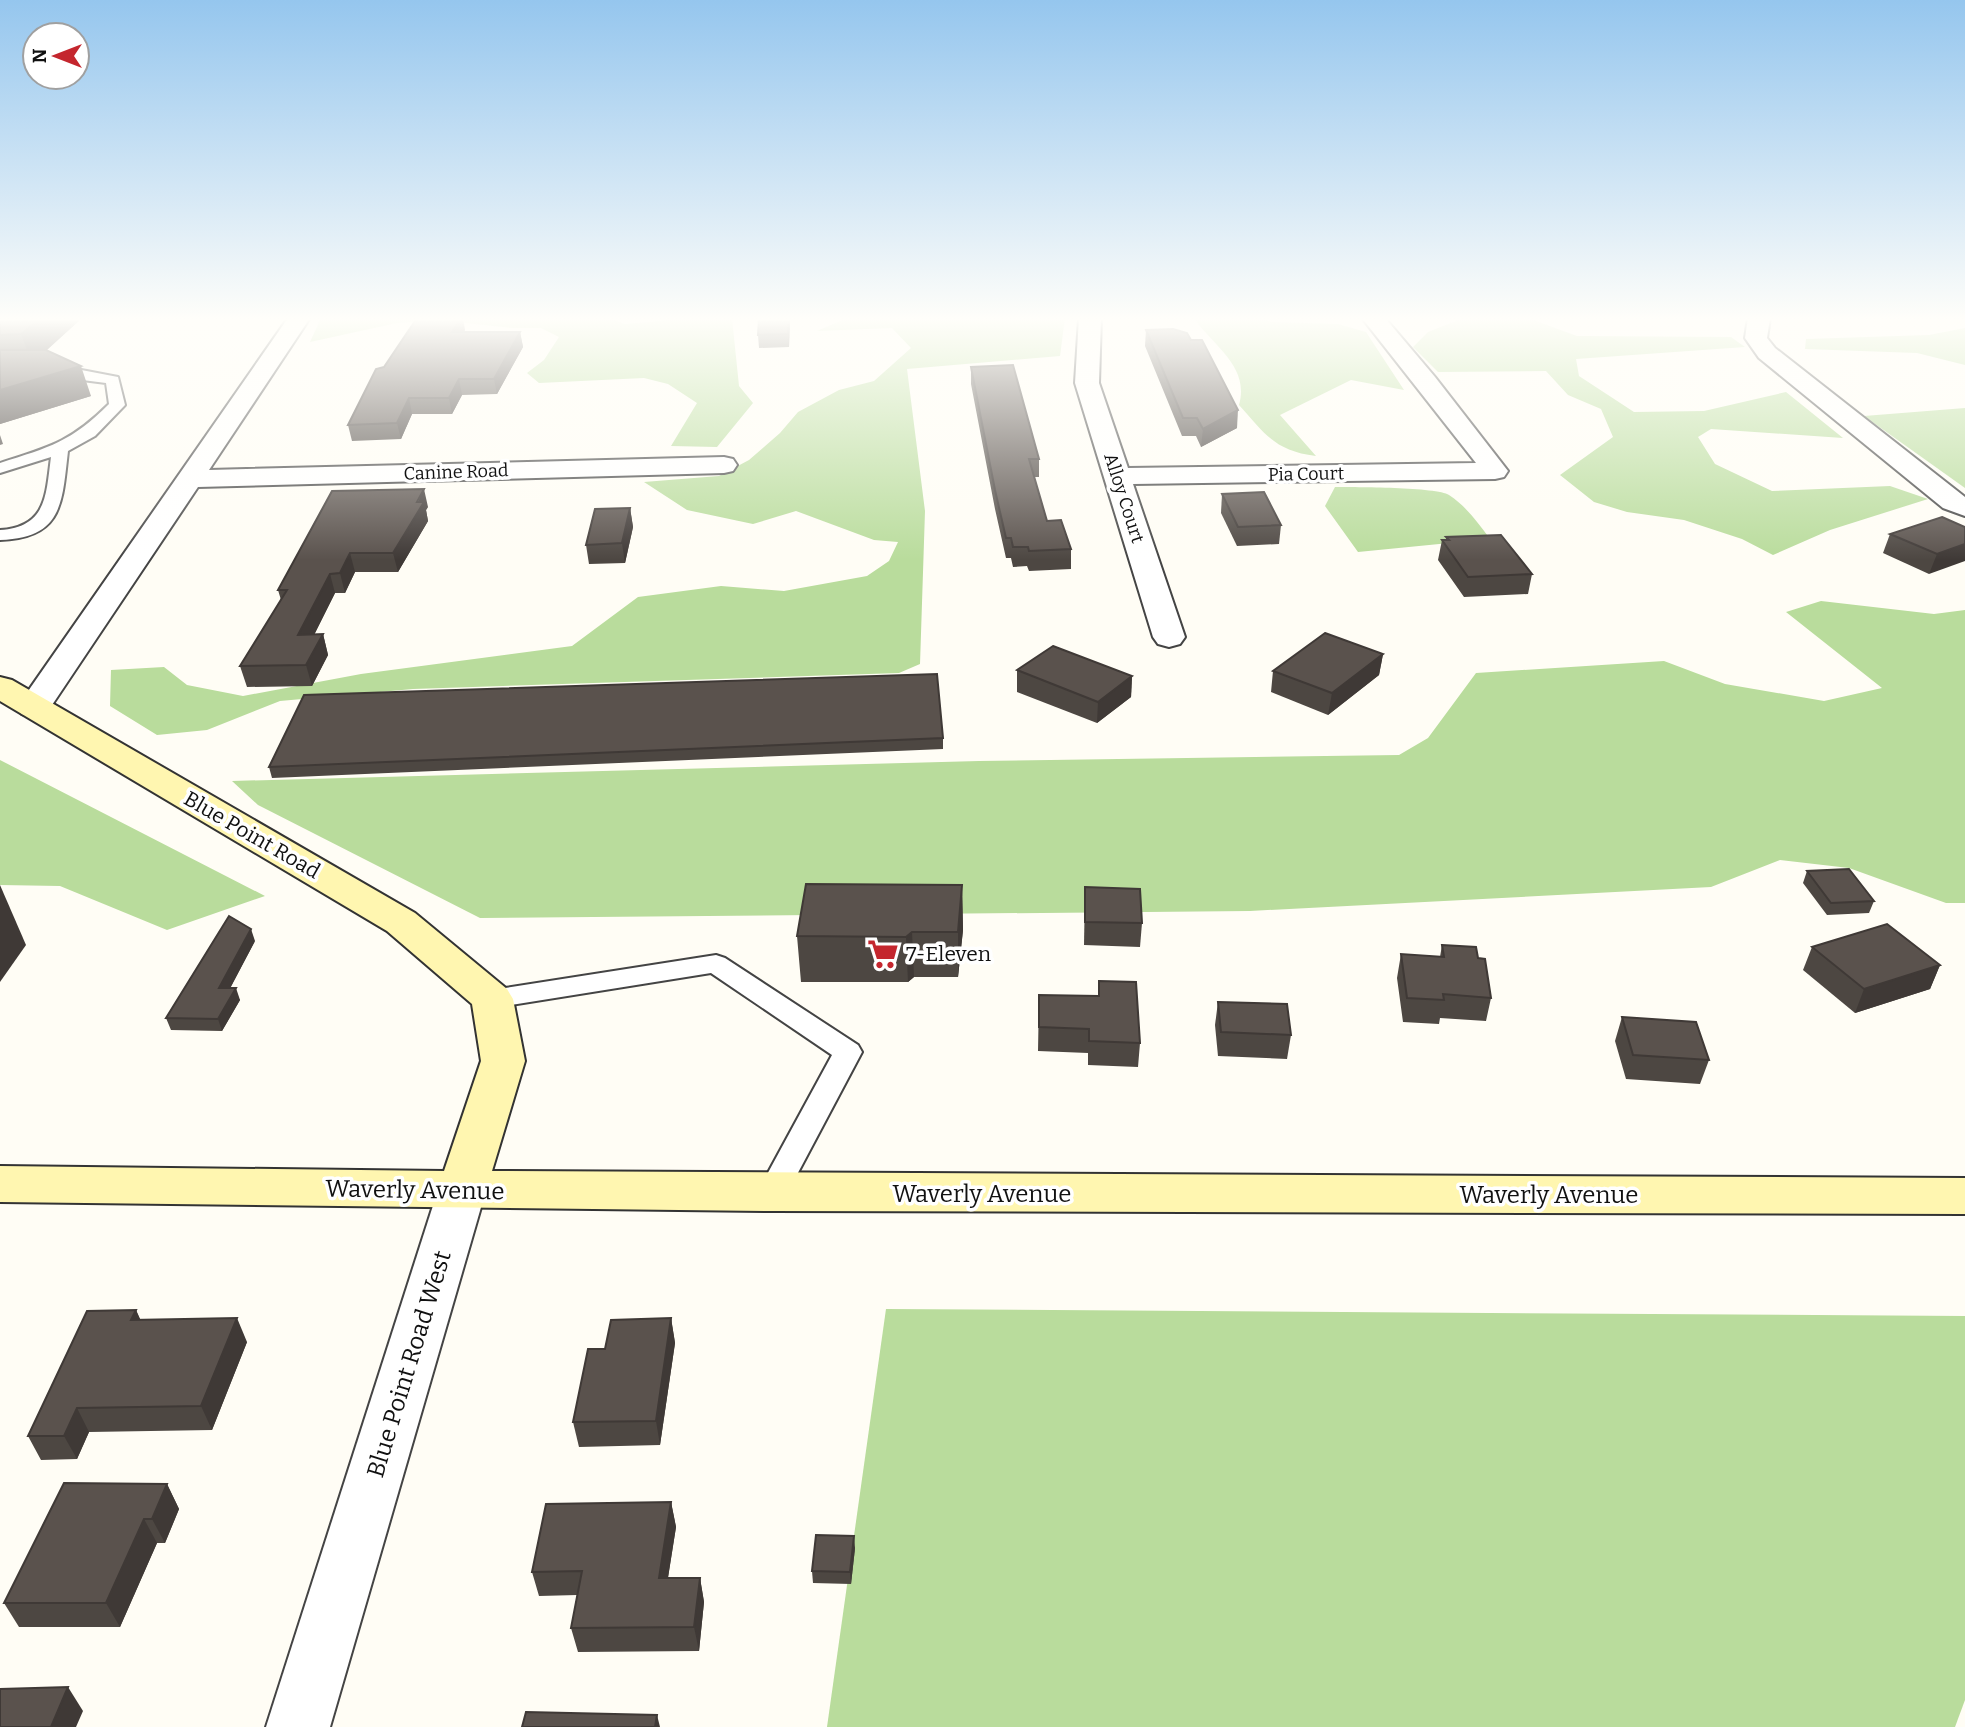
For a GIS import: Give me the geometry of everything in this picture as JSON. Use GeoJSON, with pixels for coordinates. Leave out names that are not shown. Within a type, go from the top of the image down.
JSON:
{"type":"FeatureCollection","features":[{"type":"Feature","properties":{"kind":"street"},"geometry":{"type":"LineString","coordinates":[[34,707],[243,399]]}},
{"type":"Feature","properties":{"kind":"street","name":"Alloy Court"},"geometry":{"type":"LineString","coordinates":[[1092,399],[1169,637]]}},
{"type":"Feature","properties":{"kind":"street","name":"Pia Court"},"geometry":{"type":"LineString","coordinates":[[1117,476],[1495,471],[1440,399]]}},
{"type":"Feature","properties":{"kind":"street"},"geometry":{"type":"LineString","coordinates":[[1824,399],[1953,502],[1965,508]]}},
{"type":"Feature","properties":{"kind":"street","name":"Canine Road"},"geometry":{"type":"LineString","coordinates":[[187,480],[724,465]]}},
{"type":"Feature","properties":{"kind":"street","name":"Blue Point Road"},"geometry":{"type":"LineString","coordinates":[[0,687],[401,922],[492,999]]}},
{"type":"Feature","properties":{"kind":"street","name":"Blue Point Road West"},"geometry":{"type":"LineString","coordinates":[[298,1727],[503,1061],[492,999]]}},
{"type":"Feature","properties":{"kind":"street","name":"Waverly Avenue"},"geometry":{"type":"LineString","coordinates":[[0,1184],[772,1193],[1965,1196]]}},
{"type":"Feature","properties":{"kind":"lane"},"geometry":{"type":"LineString","coordinates":[[0,468],[60,449],[89,433],[117,405],[116,399]]}},
{"type":"Feature","properties":{"kind":"lane"},"geometry":{"type":"LineString","coordinates":[[0,535],[17,536],[42,524],[52,507],[60,449]]}},
{"type":"Feature","properties":{"kind":"lane"},"geometry":{"type":"LineString","coordinates":[[492,999],[716,964],[848,1052],[772,1193]]}},
{"type":"Feature","properties":{"kind":"green space"},"geometry":{"type":"Polygon","coordinates":[[[690,399],[749,399],[753,403],[717,447],[671,446],[697,403],[690,399]]]}},
{"type":"Feature","properties":{"kind":"green space"},"geometry":{"type":"Polygon","coordinates":[[[823,399],[911,399],[925,511],[920,664],[899,673],[413,689],[280,701],[207,730],[157,735],[110,706],[111,670],[164,667],[187,685],[243,696],[361,674],[572,646],[638,597],[721,586],[784,591],[867,576],[889,561],[898,542],[874,540],[796,511],[753,524],[687,510],[644,482],[719,476],[749,460],[780,433],[798,412],[823,399]]]}},
{"type":"Feature","properties":{"kind":"green space"},"geometry":{"type":"Polygon","coordinates":[[[1240,399],[1313,399],[1280,415],[1316,456],[1290,450],[1272,440],[1239,405],[1240,399]]]}},
{"type":"Feature","properties":{"kind":"green space"},"geometry":{"type":"Polygon","coordinates":[[[1576,399],[1614,399],[1634,412],[1704,411],[1758,399],[1794,399],[1843,438],[1711,429],[1698,437],[1715,464],[1772,491],[1890,486],[1928,499],[1830,530],[1773,555],[1742,539],[1684,520],[1627,512],[1594,502],[1560,475],[1613,437],[1601,409],[1576,399]]]}},
{"type":"Feature","properties":{"kind":"green space"},"geometry":{"type":"Polygon","coordinates":[[[1965,408],[1965,488],[1864,416],[1965,408]]]}},
{"type":"Feature","properties":{"kind":"green space"},"geometry":{"type":"Polygon","coordinates":[[[1335,487],[1441,492],[1461,504],[1490,539],[1358,552],[1325,506],[1335,487]]]}},
{"type":"Feature","properties":{"kind":"green space"},"geometry":{"type":"Polygon","coordinates":[[[1821,601],[1934,614],[1965,610],[1965,903],[1946,903],[1849,868],[1780,860],[1711,887],[1250,911],[480,918],[258,805],[232,781],[979,761],[1399,755],[1428,738],[1476,673],[1664,661],[1725,684],[1824,701],[1882,688],[1786,612],[1821,601]]]}},
{"type":"Feature","properties":{"kind":"green space"},"geometry":{"type":"Polygon","coordinates":[[[0,760],[265,896],[167,930],[60,886],[0,885],[0,760]]]}},
{"type":"Feature","properties":{"kind":"green space"},"geometry":{"type":"Polygon","coordinates":[[[886,1309],[1965,1316],[1965,1700],[1955,1727],[827,1727],[886,1309]]]}},
{"type":"Feature","properties":{"kind":"building"},"geometry":{"type":"Polygon","coordinates":[[[361,399],[409,399],[397,423],[348,425],[361,399]]]}},
{"type":"Feature","properties":{"kind":"building"},"geometry":{"type":"Polygon","coordinates":[[[977,399],[1022,399],[1039,459],[1029,459],[1047,521],[1061,520],[1071,549],[1029,551],[1028,547],[1013,547],[1011,538],[1006,538],[977,399]]]}},
{"type":"Feature","properties":{"kind":"building"},"geometry":{"type":"Polygon","coordinates":[[[1175,399],[1232,399],[1238,410],[1203,429],[1197,418],[1183,418],[1175,399]]]}},
{"type":"Feature","properties":{"kind":"building"},"geometry":{"type":"Polygon","coordinates":[[[424,489],[417,502],[424,502],[393,553],[350,553],[340,573],[330,574],[298,635],[323,634],[306,665],[240,666],[287,590],[278,590],[332,491],[424,489]]]}},
{"type":"Feature","properties":{"kind":"building"},"geometry":{"type":"Polygon","coordinates":[[[1264,492],[1281,525],[1238,527],[1222,494],[1264,492]]]}},
{"type":"Feature","properties":{"kind":"building"},"geometry":{"type":"Polygon","coordinates":[[[630,508],[622,543],[586,545],[595,509],[630,508]]]}},
{"type":"Feature","properties":{"kind":"building"},"geometry":{"type":"Polygon","coordinates":[[[1942,517],[1965,527],[1965,544],[1937,554],[1890,534],[1942,517]]]}},
{"type":"Feature","properties":{"kind":"building"},"geometry":{"type":"Polygon","coordinates":[[[1501,535],[1532,574],[1468,577],[1442,540],[1449,540],[1446,537],[1501,535]]]}},
{"type":"Feature","properties":{"kind":"building"},"geometry":{"type":"Polygon","coordinates":[[[1325,633],[1383,654],[1332,693],[1273,671],[1325,633]]]}},
{"type":"Feature","properties":{"kind":"building"},"geometry":{"type":"Polygon","coordinates":[[[1053,646],[1132,676],[1098,702],[1017,670],[1053,646]]]}},
{"type":"Feature","properties":{"kind":"building"},"geometry":{"type":"Polygon","coordinates":[[[937,674],[943,738],[269,767],[304,695],[937,674]]]}},
{"type":"Feature","properties":{"kind":"building"},"geometry":{"type":"Polygon","coordinates":[[[1849,869],[1874,901],[1831,903],[1807,871],[1849,869]]]}},
{"type":"Feature","properties":{"kind":"building"},"geometry":{"type":"Polygon","coordinates":[[[806,884],[962,885],[958,932],[912,932],[906,937],[797,936],[806,884]]]}},
{"type":"Feature","properties":{"kind":"building"},"geometry":{"type":"Polygon","coordinates":[[[1085,887],[1140,889],[1142,923],[1085,922],[1085,887]]]}},
{"type":"Feature","properties":{"kind":"building"},"geometry":{"type":"Polygon","coordinates":[[[229,916],[251,929],[219,988],[236,988],[218,1019],[166,1018],[229,916]]]}},
{"type":"Feature","properties":{"kind":"building"},"geometry":{"type":"Polygon","coordinates":[[[1887,924],[1940,965],[1864,989],[1812,947],[1887,924]]]}},
{"type":"Feature","properties":{"kind":"building"},"geometry":{"type":"Polygon","coordinates":[[[1442,945],[1476,947],[1478,958],[1485,959],[1491,998],[1443,994],[1444,1000],[1407,998],[1401,954],[1444,957],[1442,945]]]}},
{"type":"Feature","properties":{"kind":"building"},"geometry":{"type":"Polygon","coordinates":[[[1099,981],[1136,982],[1140,1043],[1089,1041],[1089,1029],[1039,1027],[1039,995],[1099,996],[1099,981]]]}},
{"type":"Feature","properties":{"kind":"building"},"geometry":{"type":"Polygon","coordinates":[[[1218,1002],[1287,1004],[1291,1035],[1221,1032],[1218,1002]]]}},
{"type":"Feature","properties":{"kind":"building"},"geometry":{"type":"Polygon","coordinates":[[[1622,1017],[1696,1022],[1709,1060],[1633,1055],[1622,1017]]]}},
{"type":"Feature","properties":{"kind":"building"},"geometry":{"type":"Polygon","coordinates":[[[136,1310],[131,1320],[237,1318],[201,1406],[77,1408],[64,1436],[28,1436],[87,1311],[136,1310]]]}},
{"type":"Feature","properties":{"kind":"building"},"geometry":{"type":"Polygon","coordinates":[[[671,1318],[656,1421],[573,1422],[588,1349],[605,1349],[611,1320],[671,1318]]]}},
{"type":"Feature","properties":{"kind":"building"},"geometry":{"type":"Polygon","coordinates":[[[64,1483],[167,1484],[152,1519],[144,1519],[106,1603],[4,1603],[64,1483]]]}},
{"type":"Feature","properties":{"kind":"building"},"geometry":{"type":"Polygon","coordinates":[[[671,1502],[659,1578],[700,1578],[694,1627],[571,1628],[582,1571],[532,1572],[546,1504],[671,1502]]]}},
{"type":"Feature","properties":{"kind":"building"},"geometry":{"type":"Polygon","coordinates":[[[816,1535],[854,1536],[850,1572],[812,1571],[816,1535]]]}},
{"type":"Feature","properties":{"kind":"building"},"geometry":{"type":"Polygon","coordinates":[[[68,1687],[51,1727],[0,1727],[0,1689],[68,1687]]]}},
{"type":"Feature","properties":{"kind":"building"},"geometry":{"type":"Polygon","coordinates":[[[526,1712],[657,1715],[655,1727],[522,1727],[526,1712]]]}},
{"type":"Feature","properties":{"kind":"place","name":"7-Eleven"},"geometry":{"type":"Point","coordinates":[883,954]}}]}
